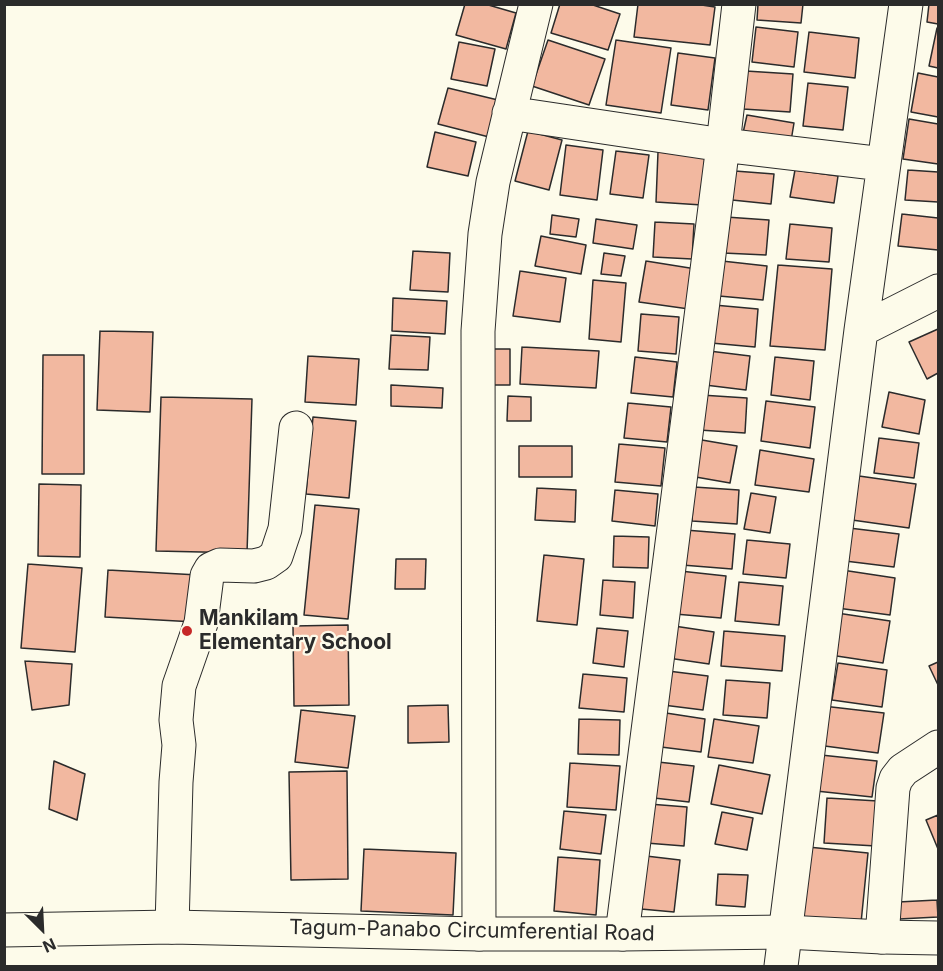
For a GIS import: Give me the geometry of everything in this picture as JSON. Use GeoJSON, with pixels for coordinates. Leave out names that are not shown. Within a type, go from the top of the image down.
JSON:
{"type":"FeatureCollection","features":[{"type":"Feature","properties":{"kind":"main road"},"geometry":{"type":"LineString","coordinates":[[479,934],[478,331],[485,234],[493,182],[536,4]]}},
{"type":"Feature","properties":{"kind":"main road"},"geometry":{"type":"LineString","coordinates":[[622,934],[739,4]]}},
{"type":"Feature","properties":{"kind":"main road"},"geometry":{"type":"LineString","coordinates":[[781,966],[861,330],[906,4]]}},
{"type":"Feature","properties":{"kind":"main road"},"geometry":{"type":"LineString","coordinates":[[509,113],[723,145],[883,164]]}},
{"type":"Feature","properties":{"kind":"main road"},"geometry":{"type":"LineString","coordinates":[[861,330],[939,291]]}},
{"type":"Feature","properties":{"kind":"main road"},"geometry":{"type":"LineString","coordinates":[[172,927],[179,745],[176,720],[179,686],[201,623],[207,576],[211,569],[219,564],[254,566],[276,556],[285,529],[296,428]]}},
{"type":"Feature","properties":{"kind":"main road"},"geometry":{"type":"LineString","coordinates":[[882,937],[893,788],[903,770],[939,747]]}},
{"type":"Feature","properties":{"kind":"main road","name":"Tagum-Panabo Circumferential Road"},"geometry":{"type":"LineString","coordinates":[[4,930],[172,927],[479,934],[786,932],[939,938]]}},
{"type":"Feature","properties":{"kind":"building"},"geometry":{"type":"Polygon","coordinates":[[[465,4],[485,4],[516,13],[506,49],[456,35],[465,4]]]}},
{"type":"Feature","properties":{"kind":"building"},"geometry":{"type":"Polygon","coordinates":[[[560,4],[590,4],[620,14],[608,50],[551,33],[560,4]]]}},
{"type":"Feature","properties":{"kind":"building"},"geometry":{"type":"Polygon","coordinates":[[[638,4],[695,4],[715,7],[710,45],[634,37],[638,4]]]}},
{"type":"Feature","properties":{"kind":"building"},"geometry":{"type":"Polygon","coordinates":[[[758,4],[803,4],[801,23],[757,20],[758,4]]]}},
{"type":"Feature","properties":{"kind":"building"},"geometry":{"type":"Polygon","coordinates":[[[929,4],[938,4],[938,24],[927,22],[929,4]]]}},
{"type":"Feature","properties":{"kind":"building"},"geometry":{"type":"Polygon","coordinates":[[[756,27],[798,32],[794,67],[752,62],[756,27]]]}},
{"type":"Feature","properties":{"kind":"building"},"geometry":{"type":"Polygon","coordinates":[[[938,29],[938,68],[929,66],[938,29]]]}},
{"type":"Feature","properties":{"kind":"building"},"geometry":{"type":"Polygon","coordinates":[[[809,32],[859,38],[855,78],[804,72],[809,32]]]}},
{"type":"Feature","properties":{"kind":"building"},"geometry":{"type":"Polygon","coordinates":[[[548,40],[605,59],[589,105],[532,86],[548,40]]]}},
{"type":"Feature","properties":{"kind":"building"},"geometry":{"type":"Polygon","coordinates":[[[616,40],[671,48],[661,113],[606,105],[616,40]]]}},
{"type":"Feature","properties":{"kind":"building"},"geometry":{"type":"Polygon","coordinates":[[[459,42],[495,49],[487,86],[451,79],[459,42]]]}},
{"type":"Feature","properties":{"kind":"building"},"geometry":{"type":"Polygon","coordinates":[[[678,53],[715,58],[708,110],[671,105],[678,53]]]}},
{"type":"Feature","properties":{"kind":"building"},"geometry":{"type":"Polygon","coordinates":[[[746,71],[793,74],[790,112],[743,109],[746,71]]]}},
{"type":"Feature","properties":{"kind":"building"},"geometry":{"type":"Polygon","coordinates":[[[918,73],[938,77],[938,117],[911,112],[918,73]]]}},
{"type":"Feature","properties":{"kind":"building"},"geometry":{"type":"Polygon","coordinates":[[[808,83],[848,87],[843,130],[803,126],[808,83]]]}},
{"type":"Feature","properties":{"kind":"building"},"geometry":{"type":"Polygon","coordinates":[[[448,88],[498,100],[489,137],[438,124],[448,88]]]}},
{"type":"Feature","properties":{"kind":"building"},"geometry":{"type":"Polygon","coordinates":[[[747,115],[794,123],[791,141],[743,133],[747,115]]]}},
{"type":"Feature","properties":{"kind":"building"},"geometry":{"type":"Polygon","coordinates":[[[909,119],[938,124],[938,164],[903,159],[909,119]]]}},
{"type":"Feature","properties":{"kind":"building"},"geometry":{"type":"Polygon","coordinates":[[[528,131],[562,140],[549,190],[515,181],[528,131]]]}},
{"type":"Feature","properties":{"kind":"building"},"geometry":{"type":"Polygon","coordinates":[[[435,132],[476,142],[468,176],[427,167],[435,132]]]}},
{"type":"Feature","properties":{"kind":"building"},"geometry":{"type":"Polygon","coordinates":[[[566,145],[603,150],[597,200],[560,195],[566,145]]]}},
{"type":"Feature","properties":{"kind":"building"},"geometry":{"type":"Polygon","coordinates":[[[616,151],[649,155],[643,198],[610,194],[616,151]]]}},
{"type":"Feature","properties":{"kind":"building"},"geometry":{"type":"Polygon","coordinates":[[[658,152],[705,155],[702,205],[656,202],[658,152]]]}},
{"type":"Feature","properties":{"kind":"building"},"geometry":{"type":"Polygon","coordinates":[[[795,170],[838,176],[834,203],[790,197],[795,170]]]}},
{"type":"Feature","properties":{"kind":"building"},"geometry":{"type":"Polygon","coordinates":[[[908,170],[938,172],[938,202],[905,200],[908,170]]]}},
{"type":"Feature","properties":{"kind":"building"},"geometry":{"type":"Polygon","coordinates":[[[735,171],[774,174],[771,204],[732,200],[735,171]]]}},
{"type":"Feature","properties":{"kind":"building"},"geometry":{"type":"Polygon","coordinates":[[[902,214],[938,218],[938,250],[898,246],[902,214]]]}},
{"type":"Feature","properties":{"kind":"building"},"geometry":{"type":"Polygon","coordinates":[[[552,215],[579,219],[576,237],[550,234],[552,215]]]}},
{"type":"Feature","properties":{"kind":"building"},"geometry":{"type":"Polygon","coordinates":[[[726,217],[769,220],[766,255],[723,253],[726,217]]]}},
{"type":"Feature","properties":{"kind":"building"},"geometry":{"type":"Polygon","coordinates":[[[596,219],[637,225],[633,249],[593,243],[596,219]]]}},
{"type":"Feature","properties":{"kind":"building"},"geometry":{"type":"Polygon","coordinates":[[[655,222],[694,224],[692,259],[653,257],[655,222]]]}},
{"type":"Feature","properties":{"kind":"building"},"geometry":{"type":"Polygon","coordinates":[[[790,224],[832,228],[829,262],[786,259],[790,224]]]}},
{"type":"Feature","properties":{"kind":"building"},"geometry":{"type":"Polygon","coordinates":[[[541,236],[586,245],[581,274],[535,266],[541,236]]]}},
{"type":"Feature","properties":{"kind":"building"},"geometry":{"type":"Polygon","coordinates":[[[413,251],[450,253],[448,292],[410,290],[413,251]]]}},
{"type":"Feature","properties":{"kind":"building"},"geometry":{"type":"Polygon","coordinates":[[[604,253],[625,256],[621,276],[601,274],[604,253]]]}},
{"type":"Feature","properties":{"kind":"building"},"geometry":{"type":"Polygon","coordinates":[[[646,261],[696,269],[689,309],[639,302],[646,261]]]}},
{"type":"Feature","properties":{"kind":"building"},"geometry":{"type":"Polygon","coordinates":[[[722,261],[767,266],[763,300],[719,296],[722,261]]]}},
{"type":"Feature","properties":{"kind":"building"},"geometry":{"type":"Polygon","coordinates":[[[778,265],[832,269],[825,350],[770,346],[778,265]]]}},
{"type":"Feature","properties":{"kind":"building"},"geometry":{"type":"Polygon","coordinates":[[[520,271],[566,278],[560,322],[513,316],[520,271]]]}},
{"type":"Feature","properties":{"kind":"building"},"geometry":{"type":"Polygon","coordinates":[[[593,280],[626,283],[621,342],[589,339],[593,280]]]}},
{"type":"Feature","properties":{"kind":"building"},"geometry":{"type":"Polygon","coordinates":[[[393,298],[447,301],[445,334],[392,331],[393,298]]]}},
{"type":"Feature","properties":{"kind":"building"},"geometry":{"type":"Polygon","coordinates":[[[714,305],[758,309],[755,347],[711,343],[714,305]]]}},
{"type":"Feature","properties":{"kind":"building"},"geometry":{"type":"Polygon","coordinates":[[[641,314],[679,317],[676,354],[638,351],[641,314]]]}},
{"type":"Feature","properties":{"kind":"building"},"geometry":{"type":"Polygon","coordinates":[[[938,329],[938,373],[927,379],[909,342],[938,329]]]}},
{"type":"Feature","properties":{"kind":"building"},"geometry":{"type":"Polygon","coordinates":[[[100,331],[153,332],[150,412],[97,410],[100,331]]]}},
{"type":"Feature","properties":{"kind":"building"},"geometry":{"type":"Polygon","coordinates":[[[391,335],[430,337],[428,370],[389,369],[391,335]]]}},
{"type":"Feature","properties":{"kind":"building"},"geometry":{"type":"Polygon","coordinates":[[[522,347],[599,351],[596,388],[520,384],[522,347]]]}},
{"type":"Feature","properties":{"kind":"building"},"geometry":{"type":"Polygon","coordinates":[[[493,349],[510,349],[510,385],[492,385],[493,349]]]}},
{"type":"Feature","properties":{"kind":"building"},"geometry":{"type":"Polygon","coordinates":[[[709,351],[750,356],[746,390],[705,385],[709,351]]]}},
{"type":"Feature","properties":{"kind":"building"},"geometry":{"type":"Polygon","coordinates":[[[43,355],[84,355],[84,474],[42,474],[43,355]]]}},
{"type":"Feature","properties":{"kind":"building"},"geometry":{"type":"Polygon","coordinates":[[[308,356],[359,359],[356,405],[305,402],[308,356]]]}},
{"type":"Feature","properties":{"kind":"building"},"geometry":{"type":"Polygon","coordinates":[[[635,357],[677,362],[673,397],[631,393],[635,357]]]}},
{"type":"Feature","properties":{"kind":"building"},"geometry":{"type":"Polygon","coordinates":[[[775,357],[814,361],[810,400],[771,395],[775,357]]]}},
{"type":"Feature","properties":{"kind":"building"},"geometry":{"type":"Polygon","coordinates":[[[391,385],[443,388],[442,408],[391,406],[391,385]]]}},
{"type":"Feature","properties":{"kind":"building"},"geometry":{"type":"Polygon","coordinates":[[[889,392],[925,400],[919,434],[882,427],[889,392]]]}},
{"type":"Feature","properties":{"kind":"building"},"geometry":{"type":"Polygon","coordinates":[[[701,395],[747,398],[745,433],[699,430],[701,395]]]}},
{"type":"Feature","properties":{"kind":"building"},"geometry":{"type":"Polygon","coordinates":[[[508,396],[531,397],[531,421],[507,421],[508,396]]]}},
{"type":"Feature","properties":{"kind":"building"},"geometry":{"type":"Polygon","coordinates":[[[161,397],[252,399],[247,553],[156,551],[161,397]]]}},
{"type":"Feature","properties":{"kind":"building"},"geometry":{"type":"Polygon","coordinates":[[[766,401],[815,407],[810,448],[761,441],[766,401]]]}},
{"type":"Feature","properties":{"kind":"building"},"geometry":{"type":"Polygon","coordinates":[[[628,403],[671,407],[667,442],[624,438],[628,403]]]}},
{"type":"Feature","properties":{"kind":"building"},"geometry":{"type":"Polygon","coordinates":[[[313,417],[356,421],[349,498],[306,494],[313,417]]]}},
{"type":"Feature","properties":{"kind":"building"},"geometry":{"type":"Polygon","coordinates":[[[879,438],[919,443],[914,478],[874,473],[879,438]]]}},
{"type":"Feature","properties":{"kind":"building"},"geometry":{"type":"Polygon","coordinates":[[[696,439],[737,446],[730,483],[690,476],[696,439]]]}},
{"type":"Feature","properties":{"kind":"building"},"geometry":{"type":"Polygon","coordinates":[[[619,444],[665,448],[661,486],[615,482],[619,444]]]}},
{"type":"Feature","properties":{"kind":"building"},"geometry":{"type":"Polygon","coordinates":[[[519,446],[572,446],[572,477],[519,477],[519,446]]]}},
{"type":"Feature","properties":{"kind":"building"},"geometry":{"type":"Polygon","coordinates":[[[760,450],[814,459],[809,492],[755,485],[760,450]]]}},
{"type":"Feature","properties":{"kind":"building"},"geometry":{"type":"Polygon","coordinates":[[[859,476],[916,484],[909,528],[852,520],[859,476]]]}},
{"type":"Feature","properties":{"kind":"building"},"geometry":{"type":"Polygon","coordinates":[[[39,484],[81,485],[80,557],[38,556],[39,484]]]}},
{"type":"Feature","properties":{"kind":"building"},"geometry":{"type":"Polygon","coordinates":[[[694,487],[739,490],[737,524],[692,521],[694,487]]]}},
{"type":"Feature","properties":{"kind":"building"},"geometry":{"type":"Polygon","coordinates":[[[537,488],[576,490],[575,522],[535,520],[537,488]]]}},
{"type":"Feature","properties":{"kind":"building"},"geometry":{"type":"Polygon","coordinates":[[[615,490],[658,494],[655,526],[612,521],[615,490]]]}},
{"type":"Feature","properties":{"kind":"building"},"geometry":{"type":"Polygon","coordinates":[[[751,493],[776,497],[770,533],[744,529],[751,493]]]}},
{"type":"Feature","properties":{"kind":"building"},"geometry":{"type":"Polygon","coordinates":[[[315,505],[359,509],[348,619],[304,615],[315,505]]]}},
{"type":"Feature","properties":{"kind":"building"},"geometry":{"type":"Polygon","coordinates":[[[849,528],[899,534],[894,567],[845,561],[849,528]]]}},
{"type":"Feature","properties":{"kind":"building"},"geometry":{"type":"Polygon","coordinates":[[[685,530],[735,534],[732,569],[682,565],[685,530]]]}},
{"type":"Feature","properties":{"kind":"building"},"geometry":{"type":"Polygon","coordinates":[[[614,536],[649,537],[648,568],[613,567],[614,536]]]}},
{"type":"Feature","properties":{"kind":"building"},"geometry":{"type":"Polygon","coordinates":[[[747,540],[790,544],[786,578],[743,574],[747,540]]]}},
{"type":"Feature","properties":{"kind":"building"},"geometry":{"type":"Polygon","coordinates":[[[544,555],[584,559],[577,625],[537,621],[544,555]]]}},
{"type":"Feature","properties":{"kind":"building"},"geometry":{"type":"Polygon","coordinates":[[[396,559],[426,559],[425,589],[395,589],[396,559]]]}},
{"type":"Feature","properties":{"kind":"building"},"geometry":{"type":"Polygon","coordinates":[[[28,564],[82,568],[75,652],[21,648],[28,564]]]}},
{"type":"Feature","properties":{"kind":"building"},"geometry":{"type":"Polygon","coordinates":[[[108,570],[198,575],[195,622],[105,617],[108,570]]]}},
{"type":"Feature","properties":{"kind":"building"},"geometry":{"type":"Polygon","coordinates":[[[842,570],[895,578],[890,615],[837,608],[842,570]]]}},
{"type":"Feature","properties":{"kind":"building"},"geometry":{"type":"Polygon","coordinates":[[[680,571],[726,576],[721,618],[675,614],[680,571]]]}},
{"type":"Feature","properties":{"kind":"building"},"geometry":{"type":"Polygon","coordinates":[[[603,580],[635,582],[633,618],[600,615],[603,580]]]}},
{"type":"Feature","properties":{"kind":"building"},"geometry":{"type":"Polygon","coordinates":[[[739,582],[783,586],[779,625],[735,621],[739,582]]]}},
{"type":"Feature","properties":{"kind":"building"},"geometry":{"type":"Polygon","coordinates":[[[837,613],[890,621],[883,663],[830,655],[837,613]]]}},
{"type":"Feature","properties":{"kind":"building"},"geometry":{"type":"Polygon","coordinates":[[[348,625],[349,705],[294,706],[293,626],[348,625]]]}},
{"type":"Feature","properties":{"kind":"building"},"geometry":{"type":"Polygon","coordinates":[[[674,626],[714,632],[709,664],[668,658],[674,626]]]}},
{"type":"Feature","properties":{"kind":"building"},"geometry":{"type":"Polygon","coordinates":[[[597,628],[628,631],[624,667],[593,663],[597,628]]]}},
{"type":"Feature","properties":{"kind":"building"},"geometry":{"type":"Polygon","coordinates":[[[724,631],[785,636],[782,671],[721,666],[724,631]]]}},
{"type":"Feature","properties":{"kind":"building"},"geometry":{"type":"Polygon","coordinates":[[[25,661],[72,664],[69,705],[32,710],[25,661]]]}},
{"type":"Feature","properties":{"kind":"building"},"geometry":{"type":"Polygon","coordinates":[[[938,662],[938,685],[929,666],[938,662]]]}},
{"type":"Feature","properties":{"kind":"building"},"geometry":{"type":"Polygon","coordinates":[[[838,663],[887,670],[882,707],[832,700],[838,663]]]}},
{"type":"Feature","properties":{"kind":"building"},"geometry":{"type":"Polygon","coordinates":[[[668,671],[708,676],[703,710],[663,705],[668,671]]]}},
{"type":"Feature","properties":{"kind":"building"},"geometry":{"type":"Polygon","coordinates":[[[583,674],[627,678],[624,712],[579,708],[583,674]]]}},
{"type":"Feature","properties":{"kind":"building"},"geometry":{"type":"Polygon","coordinates":[[[726,680],[770,683],[767,718],[723,715],[726,680]]]}},
{"type":"Feature","properties":{"kind":"building"},"geometry":{"type":"Polygon","coordinates":[[[448,705],[449,742],[408,743],[408,706],[448,705]]]}},
{"type":"Feature","properties":{"kind":"building"},"geometry":{"type":"Polygon","coordinates":[[[823,706],[884,713],[878,753],[817,745],[823,706]]]}},
{"type":"Feature","properties":{"kind":"building"},"geometry":{"type":"Polygon","coordinates":[[[301,710],[355,716],[348,768],[295,762],[301,710]]]}},
{"type":"Feature","properties":{"kind":"building"},"geometry":{"type":"Polygon","coordinates":[[[666,713],[705,719],[701,752],[661,747],[666,713]]]}},
{"type":"Feature","properties":{"kind":"building"},"geometry":{"type":"Polygon","coordinates":[[[579,719],[620,720],[619,755],[578,754],[579,719]]]}},
{"type":"Feature","properties":{"kind":"building"},"geometry":{"type":"Polygon","coordinates":[[[714,719],[759,726],[753,763],[708,757],[714,719]]]}},
{"type":"Feature","properties":{"kind":"building"},"geometry":{"type":"Polygon","coordinates":[[[821,755],[877,761],[872,797],[816,791],[821,755]]]}},
{"type":"Feature","properties":{"kind":"building"},"geometry":{"type":"Polygon","coordinates":[[[54,761],[85,774],[77,820],[49,809],[54,761]]]}},
{"type":"Feature","properties":{"kind":"building"},"geometry":{"type":"Polygon","coordinates":[[[658,762],[694,766],[689,802],[654,798],[658,762]]]}},
{"type":"Feature","properties":{"kind":"building"},"geometry":{"type":"Polygon","coordinates":[[[570,763],[620,766],[616,810],[567,807],[570,763]]]}},
{"type":"Feature","properties":{"kind":"building"},"geometry":{"type":"Polygon","coordinates":[[[719,765],[770,775],[762,814],[711,804],[719,765]]]}},
{"type":"Feature","properties":{"kind":"building"},"geometry":{"type":"Polygon","coordinates":[[[347,771],[348,879],[291,880],[289,772],[347,771]]]}},
{"type":"Feature","properties":{"kind":"building"},"geometry":{"type":"Polygon","coordinates":[[[827,798],[878,801],[876,846],[824,843],[827,798]]]}},
{"type":"Feature","properties":{"kind":"building"},"geometry":{"type":"Polygon","coordinates":[[[649,804],[687,807],[684,846],[646,843],[649,804]]]}},
{"type":"Feature","properties":{"kind":"building"},"geometry":{"type":"Polygon","coordinates":[[[564,811],[606,815],[601,854],[560,849],[564,811]]]}},
{"type":"Feature","properties":{"kind":"building"},"geometry":{"type":"Polygon","coordinates":[[[722,812],[753,818],[747,850],[715,844],[722,812]]]}},
{"type":"Feature","properties":{"kind":"building"},"geometry":{"type":"Polygon","coordinates":[[[938,815],[938,849],[926,820],[938,815]]]}},
{"type":"Feature","properties":{"kind":"building"},"geometry":{"type":"Polygon","coordinates":[[[808,847],[868,853],[861,923],[801,917],[808,847]]]}},
{"type":"Feature","properties":{"kind":"building"},"geometry":{"type":"Polygon","coordinates":[[[364,849],[456,853],[453,915],[361,911],[364,849]]]}},
{"type":"Feature","properties":{"kind":"building"},"geometry":{"type":"Polygon","coordinates":[[[646,856],[680,860],[674,912],[641,909],[646,856]]]}},
{"type":"Feature","properties":{"kind":"building"},"geometry":{"type":"Polygon","coordinates":[[[558,857],[600,860],[596,915],[554,911],[558,857]]]}},
{"type":"Feature","properties":{"kind":"building"},"geometry":{"type":"Polygon","coordinates":[[[718,874],[748,875],[745,907],[716,905],[718,874]]]}},
{"type":"Feature","properties":{"kind":"building"},"geometry":{"type":"Polygon","coordinates":[[[937,900],[938,917],[899,919],[898,902],[937,900]]]}},
{"type":"Feature","properties":{"kind":"place","name":"Mankilam Elementary School"},"geometry":{"type":"Point","coordinates":[187,631]}}]}
